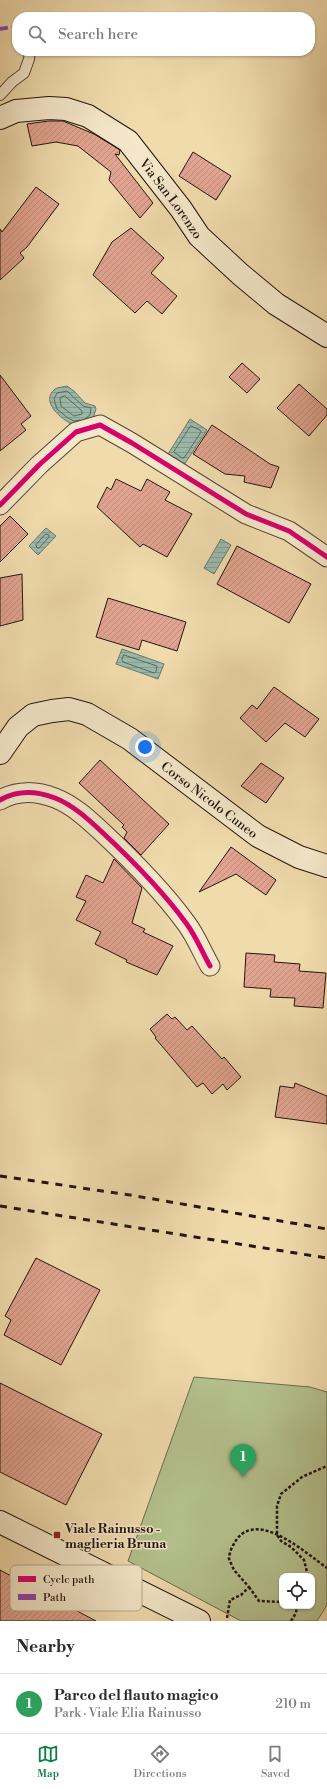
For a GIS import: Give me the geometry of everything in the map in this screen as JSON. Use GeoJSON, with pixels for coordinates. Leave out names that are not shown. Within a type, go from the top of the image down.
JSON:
{"type":"FeatureCollection","features":[{"type":"Feature","properties":{"kind":"main road","name":"Via San Lorenzo"},"geometry":{"type":"LineString","coordinates":[[0,118],[16,111],[48,108],[66,109],[88,116],[128,141],[181,209],[199,236],[240,274],[276,304],[327,336]]}},
{"type":"Feature","properties":{"kind":"main road","name":"Corso Nicolo Cuneo"},"geometry":{"type":"LineString","coordinates":[[0,753],[18,728],[33,715],[52,710],[70,709],[87,714],[130,739],[258,836],[299,857],[327,866]]}},
{"type":"Feature","properties":{"kind":"main road"},"geometry":{"type":"LineString","coordinates":[[0,1522],[86,1565]]}},
{"type":"Feature","properties":{"kind":"main road"},"geometry":{"type":"LineString","coordinates":[[142,1593],[199,1621]]}},
{"type":"Feature","properties":{"kind":"street"},"geometry":{"type":"LineString","coordinates":[[0,505],[39,465],[76,432],[100,425],[132,443],[246,514],[289,531],[327,556]]}},
{"type":"Feature","properties":{"kind":"street"},"geometry":{"type":"LineString","coordinates":[[0,800],[14,793],[36,793],[57,798],[80,813],[123,852],[155,885],[187,924],[210,966]]}},
{"type":"Feature","properties":{"kind":"lane"},"geometry":{"type":"LineString","coordinates":[[0,95],[12,82],[24,73],[29,56]]}},
{"type":"Feature","properties":{"kind":"path"},"geometry":{"type":"LineString","coordinates":[[307,1573],[304,1560],[291,1547],[281,1541],[277,1534],[277,1506],[281,1494],[302,1477],[327,1466]]}},
{"type":"Feature","properties":{"kind":"path"},"geometry":{"type":"LineString","coordinates":[[279,1602],[259,1601],[234,1570],[229,1559],[234,1543],[242,1533],[257,1529],[277,1534],[327,1568]]}},
{"type":"Feature","properties":{"kind":"path"},"geometry":{"type":"LineString","coordinates":[[227,1618],[230,1600],[241,1595],[249,1587]]}},
{"type":"Feature","properties":{"kind":"path"},"geometry":{"type":"LineString","coordinates":[[291,1621],[297,1609]]}},
{"type":"Feature","properties":{"kind":"green space"},"geometry":{"type":"Polygon","coordinates":[[[194,1377],[310,1387],[327,1392],[327,1605],[317,1621],[241,1621],[142,1568],[142,1565],[136,1565],[128,1561],[194,1377]]]}},
{"type":"Feature","properties":{"kind":"water"},"geometry":{"type":"Polygon","coordinates":[[[67,386],[85,403],[95,406],[96,409],[93,419],[73,425],[54,410],[51,405],[51,394],[56,388],[67,386]]]}},
{"type":"Feature","properties":{"kind":"water"},"geometry":{"type":"Polygon","coordinates":[[[190,419],[207,430],[184,465],[168,454],[190,419]]]}},
{"type":"Feature","properties":{"kind":"water"},"geometry":{"type":"Polygon","coordinates":[[[46,528],[56,536],[38,555],[29,546],[46,528]]]}},
{"type":"Feature","properties":{"kind":"water"},"geometry":{"type":"Polygon","coordinates":[[[221,539],[231,545],[214,574],[204,568],[221,539]]]}},
{"type":"Feature","properties":{"kind":"water"},"geometry":{"type":"Polygon","coordinates":[[[122,649],[164,664],[158,679],[116,664],[122,649]]]}},
{"type":"Feature","properties":{"kind":"building"},"geometry":{"type":"Polygon","coordinates":[[[63,121],[94,134],[120,150],[119,155],[115,154],[153,203],[140,218],[109,180],[111,172],[78,146],[56,142],[32,146],[27,124],[63,121]]]}},
{"type":"Feature","properties":{"kind":"building"},"geometry":{"type":"Polygon","coordinates":[[[193,152],[231,176],[216,200],[179,176],[193,152]]]}},
{"type":"Feature","properties":{"kind":"building"},"geometry":{"type":"Polygon","coordinates":[[[36,187],[59,204],[27,247],[20,253],[24,258],[0,280],[0,229],[2,232],[36,187]]]}},
{"type":"Feature","properties":{"kind":"building"},"geometry":{"type":"Polygon","coordinates":[[[131,228],[164,258],[151,273],[177,296],[162,314],[147,301],[135,313],[93,275],[112,242],[131,228]]]}},
{"type":"Feature","properties":{"kind":"building"},"geometry":{"type":"Polygon","coordinates":[[[242,363],[260,379],[247,393],[229,377],[242,363]]]}},
{"type":"Feature","properties":{"kind":"building"},"geometry":{"type":"Polygon","coordinates":[[[0,375],[31,416],[21,424],[26,430],[0,451],[0,375]]]}},
{"type":"Feature","properties":{"kind":"building"},"geometry":{"type":"Polygon","coordinates":[[[299,384],[327,409],[327,415],[309,436],[277,408],[299,384]]]}},
{"type":"Feature","properties":{"kind":"building"},"geometry":{"type":"Polygon","coordinates":[[[212,425],[270,464],[279,467],[271,488],[244,482],[245,476],[225,474],[193,454],[212,425]]]}},
{"type":"Feature","properties":{"kind":"building"},"geometry":{"type":"Polygon","coordinates":[[[116,479],[141,491],[147,479],[170,492],[165,500],[192,514],[167,557],[143,544],[140,547],[97,507],[107,487],[111,490],[116,479]]]}},
{"type":"Feature","properties":{"kind":"building"},"geometry":{"type":"Polygon","coordinates":[[[10,516],[28,534],[0,562],[0,526],[10,516]]]}},
{"type":"Feature","properties":{"kind":"building"},"geometry":{"type":"Polygon","coordinates":[[[237,546],[311,584],[289,623],[217,584],[237,546]]]}},
{"type":"Feature","properties":{"kind":"building"},"geometry":{"type":"Polygon","coordinates":[[[22,574],[23,620],[0,626],[0,578],[22,574]]]}},
{"type":"Feature","properties":{"kind":"building"},"geometry":{"type":"Polygon","coordinates":[[[108,598],[186,622],[177,651],[142,640],[139,650],[96,637],[108,598]]]}},
{"type":"Feature","properties":{"kind":"building"},"geometry":{"type":"Polygon","coordinates":[[[274,687],[319,719],[305,737],[285,723],[266,742],[240,718],[252,705],[257,709],[274,687]]]}},
{"type":"Feature","properties":{"kind":"building"},"geometry":{"type":"Polygon","coordinates":[[[100,760],[169,824],[141,855],[124,838],[127,832],[122,827],[124,825],[79,783],[100,760]]]}},
{"type":"Feature","properties":{"kind":"building"},"geometry":{"type":"Polygon","coordinates":[[[261,763],[284,778],[266,803],[241,786],[261,763]]]}},
{"type":"Feature","properties":{"kind":"building"},"geometry":{"type":"Polygon","coordinates":[[[231,847],[276,880],[266,895],[236,874],[199,892],[231,847]]]}},
{"type":"Feature","properties":{"kind":"building"},"geometry":{"type":"Polygon","coordinates":[[[114,859],[142,888],[132,923],[145,929],[143,932],[173,946],[157,975],[126,962],[127,960],[95,944],[101,932],[76,920],[86,901],[76,897],[86,875],[103,883],[114,859]]]}},
{"type":"Feature","properties":{"kind":"building"},"geometry":{"type":"Polygon","coordinates":[[[246,953],[275,955],[274,962],[300,964],[299,971],[326,973],[323,1008],[294,1006],[295,998],[270,997],[271,989],[244,987],[246,953]]]}},
{"type":"Feature","properties":{"kind":"building"},"geometry":{"type":"Polygon","coordinates":[[[167,1014],[172,1019],[175,1017],[187,1030],[192,1026],[222,1059],[224,1057],[241,1077],[227,1090],[223,1084],[212,1094],[203,1083],[197,1087],[155,1038],[156,1037],[150,1029],[167,1014]]]}},
{"type":"Feature","properties":{"kind":"building"},"geometry":{"type":"Polygon","coordinates":[[[295,1083],[327,1096],[327,1124],[275,1117],[280,1086],[294,1088],[295,1083]]]}},
{"type":"Feature","properties":{"kind":"building"},"geometry":{"type":"Polygon","coordinates":[[[36,1258],[100,1290],[61,1365],[4,1335],[11,1320],[5,1316],[36,1258]]]}},
{"type":"Feature","properties":{"kind":"building"},"geometry":{"type":"Polygon","coordinates":[[[0,1383],[102,1434],[66,1505],[0,1472],[0,1383]]]}},
{"type":"Feature","properties":{"kind":"building"},"geometry":{"type":"Polygon","coordinates":[[[0,1570],[10,1575],[10,1611],[77,1611],[96,1621],[0,1621],[0,1570]]]}},
{"type":"Feature","properties":{"kind":"railway"},"geometry":{"type":"LineString","coordinates":[[0,1176],[130,1195],[327,1229]]}},
{"type":"Feature","properties":{"kind":"railway"},"geometry":{"type":"LineString","coordinates":[[0,1206],[327,1258]]}},
{"type":"Feature","properties":{"kind":"marked path"},"geometry":{"type":"LineString","coordinates":[[0,29],[12,27]]}},
{"type":"Feature","properties":{"kind":"cycle path"},"geometry":{"type":"LineString","coordinates":[[0,505],[39,465],[76,432],[100,425],[132,443],[246,514],[289,531],[327,557]]}},
{"type":"Feature","properties":{"kind":"cycle path"},"geometry":{"type":"LineString","coordinates":[[0,800],[13,794],[41,794],[62,801],[80,813],[124,853],[167,899],[190,928],[210,966]]}},
{"type":"Feature","properties":{"kind":"place","name":"Parco del flauto magico"},"geometry":{"type":"Point","coordinates":[243,1477]}},
{"type":"Feature","properties":{"kind":"place","name":"Viale Rainusso - maglieria Bruna"},"geometry":{"type":"Point","coordinates":[57,1535]}}]}
